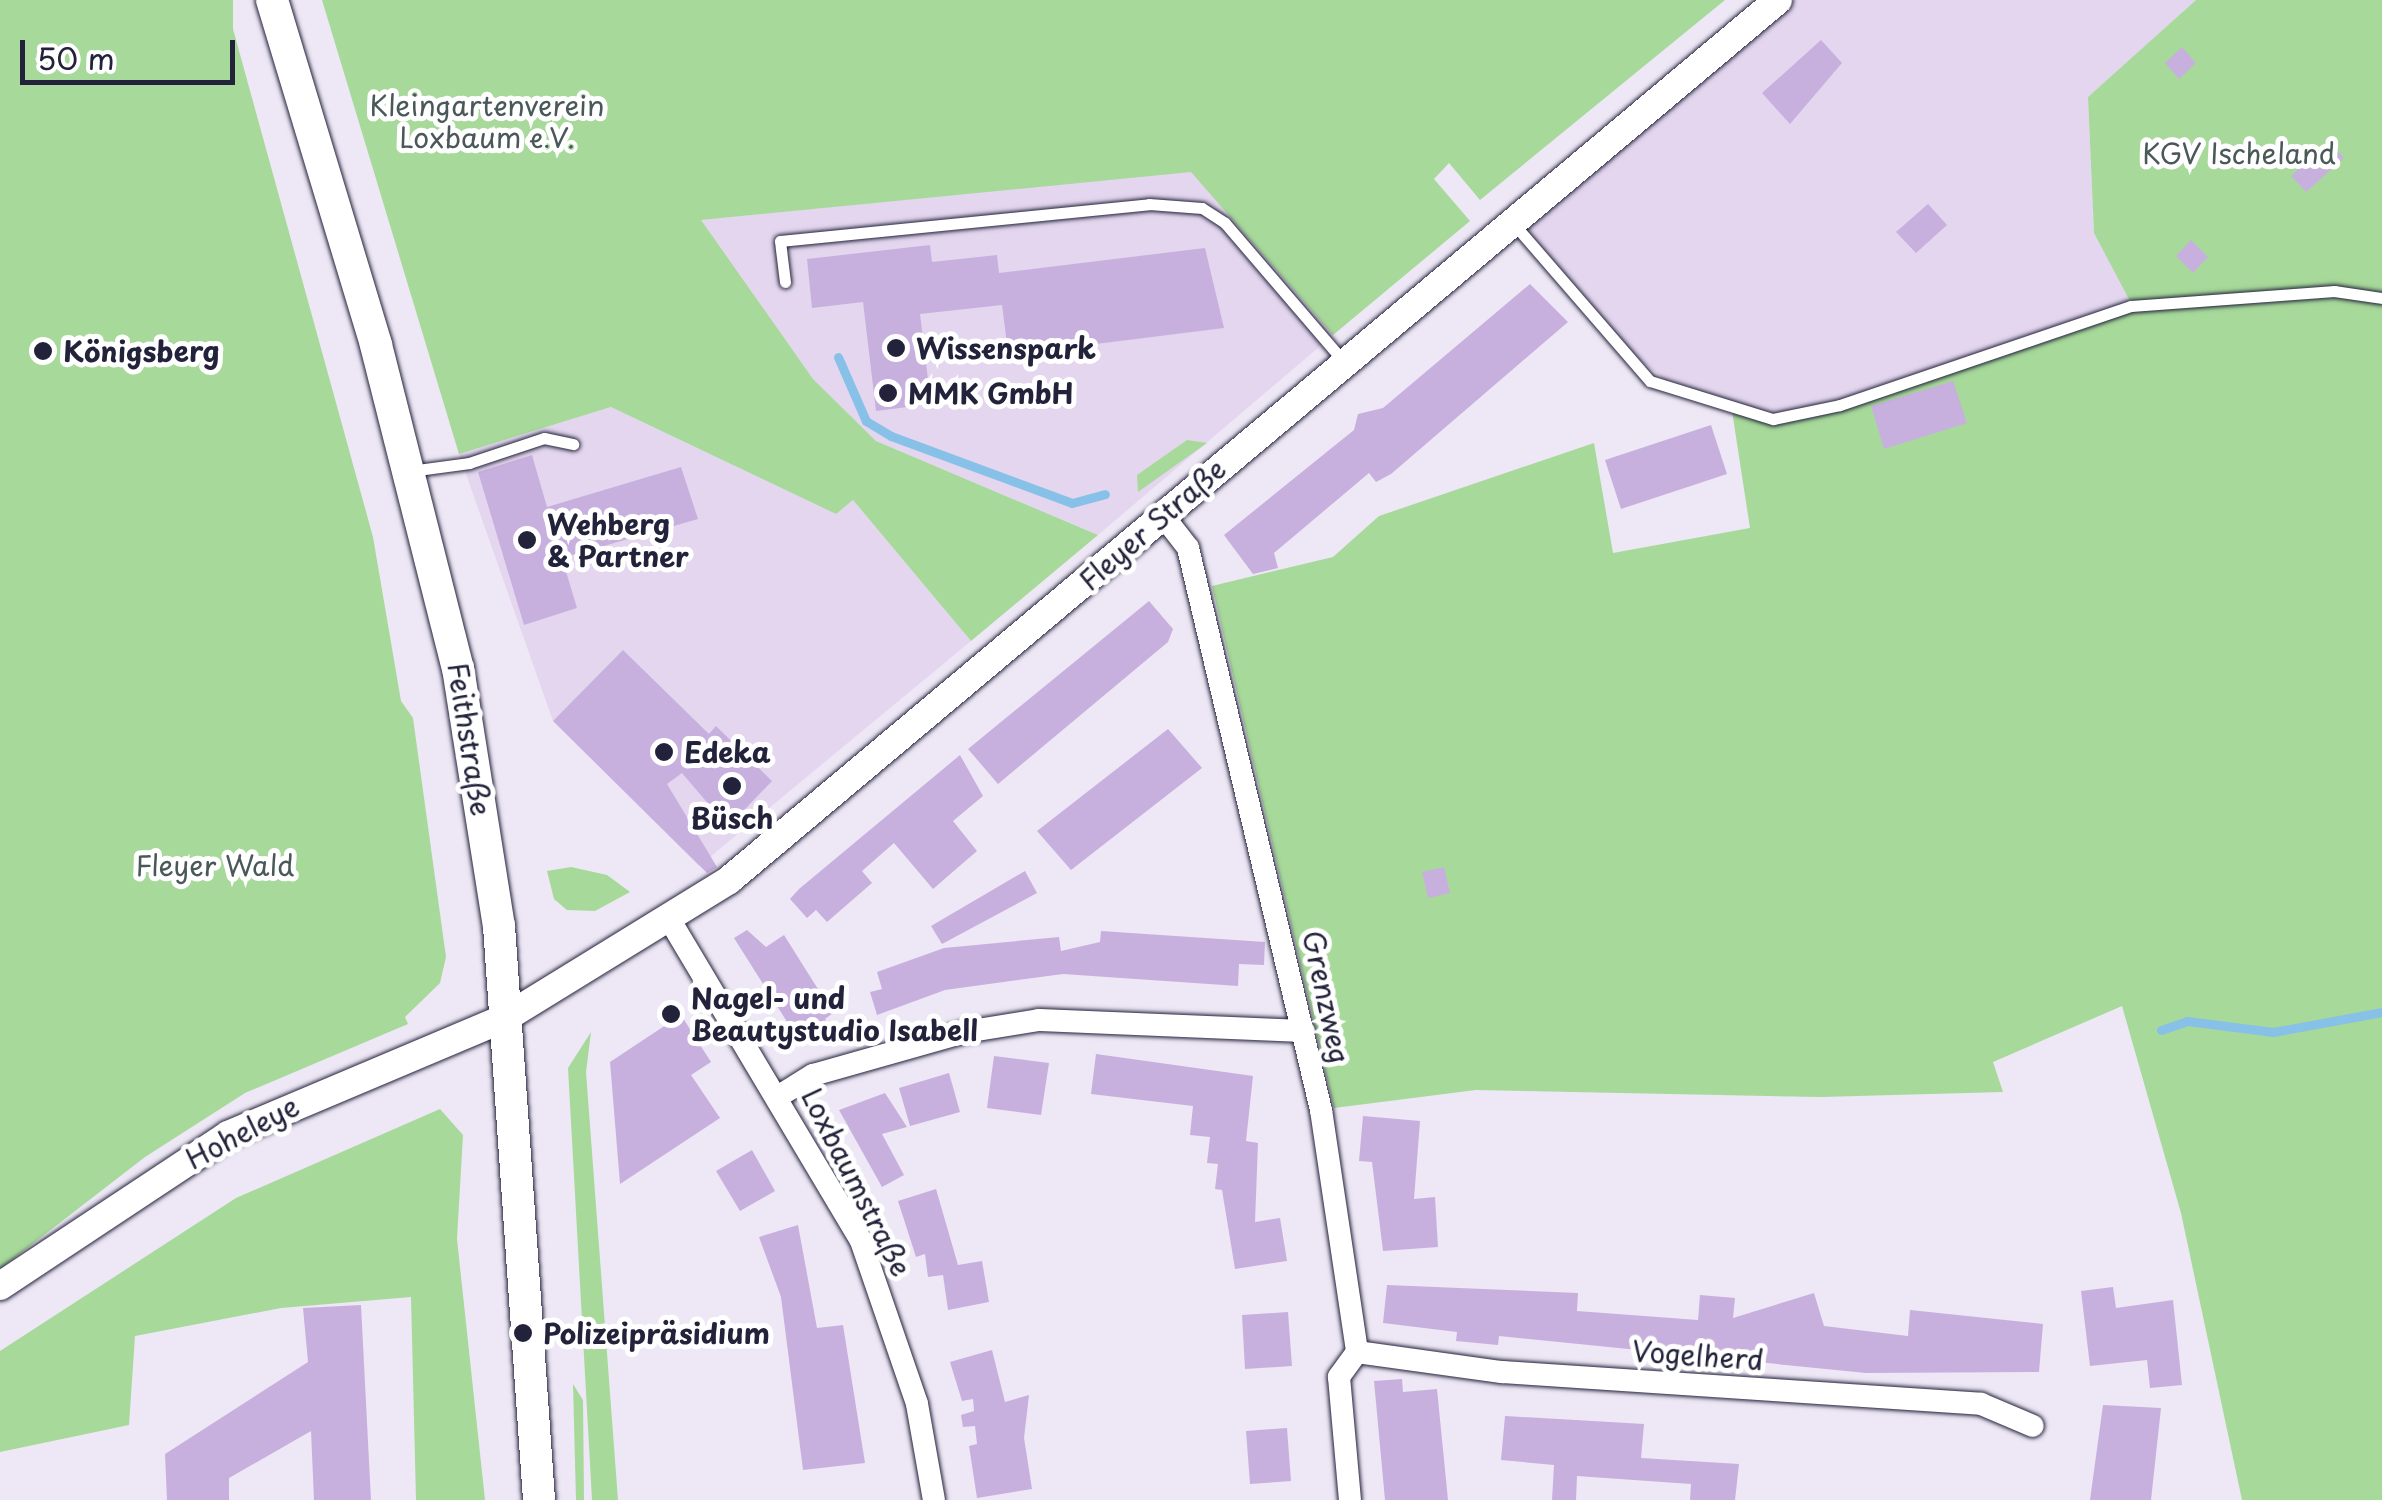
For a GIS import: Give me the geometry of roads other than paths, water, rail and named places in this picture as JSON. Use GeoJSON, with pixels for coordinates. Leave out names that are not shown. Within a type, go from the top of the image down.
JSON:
{"type":"FeatureCollection","features":[{"type":"Feature","properties":{"kind":"main road","name":"Feithstraße"},"geometry":{"type":"LineString","coordinates":[[272,0],[410,471],[458,668],[500,926],[539,1500]]}},
{"type":"Feature","properties":{"kind":"street","name":"Fleyer Straße"},"geometry":{"type":"LineString","coordinates":[[505,1018],[729,880],[1778,0]]}},
{"type":"Feature","properties":{"kind":"street","name":"Grenzweg"},"geometry":{"type":"LineString","coordinates":[[1164,517],[1188,548],[1304,1032],[1356,1352],[1339,1377],[1350,1500]]}},
{"type":"Feature","properties":{"kind":"street","name":"Loxbaumstraße"},"geometry":{"type":"LineString","coordinates":[[668,916],[779,1096],[860,1241],[893,1321],[934,1500]]}},
{"type":"Feature","properties":{"kind":"street","name":"Hoheleye"},"geometry":{"type":"LineString","coordinates":[[0,1286],[228,1135],[505,1018]]}},
{"type":"Feature","properties":{"kind":"street"},"geometry":{"type":"LineString","coordinates":[[779,1096],[813,1075],[965,1032],[1039,1020],[1304,1032]]}},
{"type":"Feature","properties":{"kind":"street","name":"Vogelherd"},"geometry":{"type":"LineString","coordinates":[[1356,1352],[1502,1372],[1981,1404],[2033,1426]]}},
{"type":"Feature","properties":{"kind":"lane"},"geometry":{"type":"LineString","coordinates":[[785,282],[780,241],[1150,204],[1202,208],[1225,223],[1346,365]]}},
{"type":"Feature","properties":{"kind":"lane"},"geometry":{"type":"LineString","coordinates":[[1512,222],[1650,381],[1773,419],[1840,405],[2131,306],[2334,291],[2382,298]]}},
{"type":"Feature","properties":{"kind":"lane"},"geometry":{"type":"LineString","coordinates":[[410,471],[469,463],[544,438],[573,444]]}},
{"type":"Feature","properties":{"kind":"waterway"},"geometry":{"type":"LineString","coordinates":[[838,357],[866,421],[891,436],[1072,503],[1105,494]]}},
{"type":"Feature","properties":{"kind":"waterway"},"geometry":{"type":"LineString","coordinates":[[2161,1030],[2187,1021],[2273,1032],[2382,1012]]}},
{"type":"Feature","properties":{"kind":"place","name":"Wissenspark"},"geometry":{"type":"Point","coordinates":[896,348]}},
{"type":"Feature","properties":{"kind":"place","name":"Königsberg"},"geometry":{"type":"Point","coordinates":[43,351]}},
{"type":"Feature","properties":{"kind":"place","name":"MMK GmbH"},"geometry":{"type":"Point","coordinates":[888,393]}},
{"type":"Feature","properties":{"kind":"place","name":"Wehberg & Partner"},"geometry":{"type":"Point","coordinates":[527,540]}},
{"type":"Feature","properties":{"kind":"place","name":"Edeka"},"geometry":{"type":"Point","coordinates":[664,752]}},
{"type":"Feature","properties":{"kind":"place","name":"Büsch"},"geometry":{"type":"Point","coordinates":[732,786]}},
{"type":"Feature","properties":{"kind":"place","name":"Nagel- und Beautystudio Isabell"},"geometry":{"type":"Point","coordinates":[671,1014]}},
{"type":"Feature","properties":{"kind":"place","name":"Polizeipräsidium"},"geometry":{"type":"Point","coordinates":[523,1333]}},
{"type":"Feature","properties":{"kind":"park label","name":"Kleingartenverein Loxbaum e.V."},"geometry":{"type":"Point","coordinates":[487,121]}},
{"type":"Feature","properties":{"kind":"park label","name":"KGV Ischeland"},"geometry":{"type":"Point","coordinates":[2239,153]}},
{"type":"Feature","properties":{"kind":"park label","name":"Fleyer Wald"},"geometry":{"type":"Point","coordinates":[215,865]}}]}
